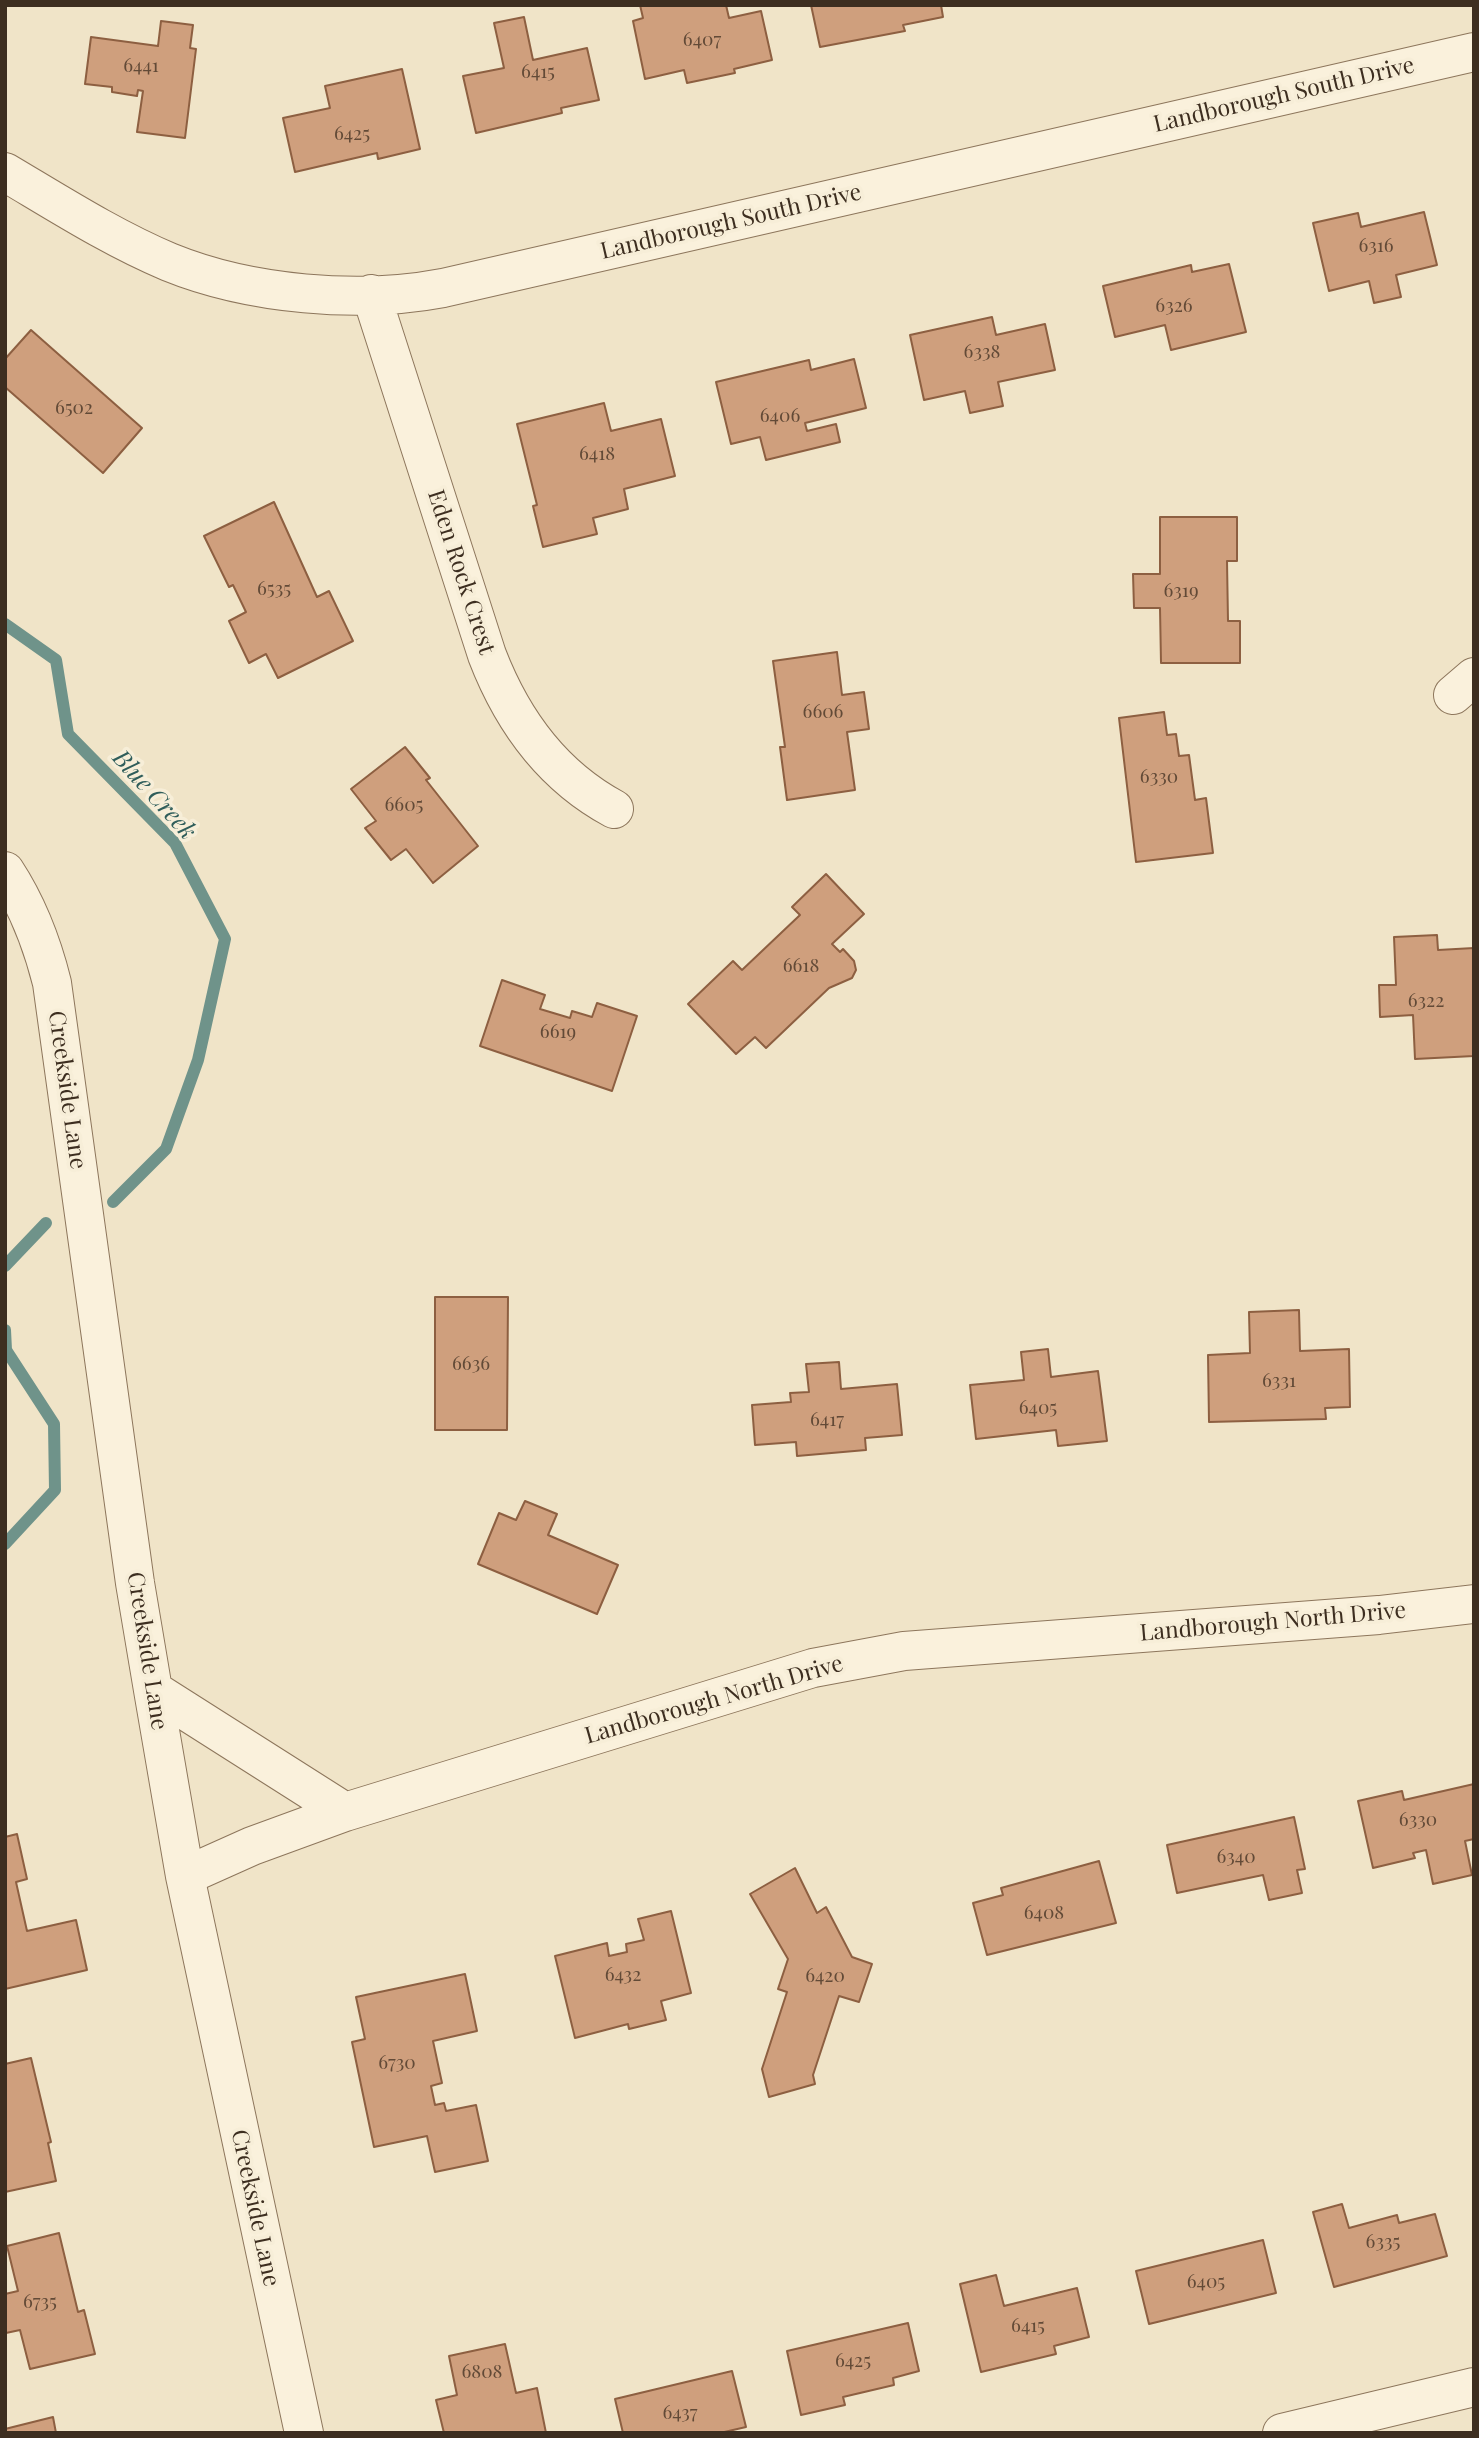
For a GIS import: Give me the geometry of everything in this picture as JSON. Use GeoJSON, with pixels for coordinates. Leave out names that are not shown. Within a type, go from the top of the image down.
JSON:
{"type":"FeatureCollection","features":[{"type":"Feature","properties":{"kind":"street","name":"Landborough South Drive"},"geometry":{"type":"LineString","coordinates":[[5,172],[88,222],[172,263],[243,284],[279,290],[335,296],[393,295],[457,285],[1474,52]]}},
{"type":"Feature","properties":{"kind":"street","name":"Eden Rock Crest"},"geometry":{"type":"LineString","coordinates":[[371,294],[487,655],[501,690],[530,738],[554,765],[582,789],[614,809]]}},
{"type":"Feature","properties":{"kind":"street","name":"Creekside Lane"},"geometry":{"type":"LineString","coordinates":[[5,871],[30,913],[43,946],[52,983],[135,1583],[185,1877],[304,2433]]}},
{"type":"Feature","properties":{"kind":"street","name":"Landborough North Drive"},"geometry":{"type":"LineString","coordinates":[[185,1877],[252,1846],[345,1812],[813,1668],[904,1651],[1379,1615],[1474,1604]]}},
{"type":"Feature","properties":{"kind":"street"},"geometry":{"type":"LineString","coordinates":[[153,1690],[345,1812]]}},
{"type":"Feature","properties":{"kind":"street"},"geometry":{"type":"LineString","coordinates":[[1282,2433],[1474,2387]]}},
{"type":"Feature","properties":{"kind":"building"},"geometry":{"type":"Polygon","coordinates":[[[640,5],[726,5],[729,18],[761,11],[772,60],[734,69],[735,73],[687,83],[684,70],[645,79],[633,21],[643,18],[640,5]]]}},
{"type":"Feature","properties":{"kind":"building"},"geometry":{"type":"Polygon","coordinates":[[[811,5],[941,5],[943,17],[903,25],[905,31],[820,47],[811,5]]]}},
{"type":"Feature","properties":{"kind":"building"},"geometry":{"type":"Polygon","coordinates":[[[524,17],[533,60],[587,48],[599,100],[561,108],[562,113],[476,133],[463,76],[504,68],[494,23],[524,17]]]}},
{"type":"Feature","properties":{"kind":"building"},"geometry":{"type":"Polygon","coordinates":[[[161,21],[193,25],[190,48],[196,49],[185,138],[137,132],[143,91],[138,90],[137,96],[112,92],[112,87],[85,84],[91,37],[158,46],[161,21]]]}},
{"type":"Feature","properties":{"kind":"building"},"geometry":{"type":"Polygon","coordinates":[[[402,69],[420,149],[378,159],[377,153],[295,172],[283,118],[330,108],[325,86],[402,69]]]}},
{"type":"Feature","properties":{"kind":"building"},"geometry":{"type":"Polygon","coordinates":[[[1424,212],[1437,265],[1396,275],[1401,297],[1374,303],[1369,281],[1329,291],[1313,223],[1358,213],[1361,227],[1424,212]]]}},
{"type":"Feature","properties":{"kind":"building"},"geometry":{"type":"Polygon","coordinates":[[[1229,264],[1246,332],[1171,350],[1165,325],[1115,337],[1103,286],[1191,265],[1192,272],[1229,264]]]}},
{"type":"Feature","properties":{"kind":"building"},"geometry":{"type":"Polygon","coordinates":[[[992,317],[996,335],[1045,324],[1055,370],[998,382],[1003,406],[970,413],[965,391],[924,400],[910,335],[992,317]]]}},
{"type":"Feature","properties":{"kind":"building"},"geometry":{"type":"Polygon","coordinates":[[[31,330],[142,428],[103,473],[5,387],[5,359],[31,330]]]}},
{"type":"Feature","properties":{"kind":"building"},"geometry":{"type":"Polygon","coordinates":[[[854,359],[866,408],[805,423],[807,431],[836,424],[840,442],[766,460],[760,437],[731,444],[716,382],[809,360],[811,370],[854,359]]]}},
{"type":"Feature","properties":{"kind":"building"},"geometry":{"type":"Polygon","coordinates":[[[604,403],[611,431],[661,419],[675,476],[624,489],[628,509],[593,518],[597,534],[543,547],[533,506],[537,505],[517,424],[604,403]]]}},
{"type":"Feature","properties":{"kind":"building"},"geometry":{"type":"Polygon","coordinates":[[[274,502],[317,597],[329,591],[353,641],[278,678],[266,654],[249,663],[229,621],[246,612],[233,585],[229,587],[204,536],[274,502]]]}},
{"type":"Feature","properties":{"kind":"building"},"geometry":{"type":"Polygon","coordinates":[[[1160,517],[1237,517],[1237,561],[1227,561],[1228,621],[1240,621],[1240,663],[1161,663],[1160,608],[1134,608],[1133,574],[1160,574],[1160,517]]]}},
{"type":"Feature","properties":{"kind":"building"},"geometry":{"type":"Polygon","coordinates":[[[837,652],[842,695],[864,692],[869,729],[847,732],[855,790],[787,800],[780,747],[785,747],[773,661],[837,652]]]}},
{"type":"Feature","properties":{"kind":"building"},"geometry":{"type":"Polygon","coordinates":[[[1164,712],[1167,735],[1176,734],[1179,756],[1189,755],[1195,800],[1206,798],[1213,853],[1136,862],[1119,718],[1164,712]]]}},
{"type":"Feature","properties":{"kind":"building"},"geometry":{"type":"Polygon","coordinates":[[[405,747],[430,778],[426,780],[478,846],[433,883],[406,849],[391,860],[365,828],[376,821],[351,789],[405,747]]]}},
{"type":"Feature","properties":{"kind":"building"},"geometry":{"type":"Polygon","coordinates":[[[826,874],[864,914],[832,944],[840,952],[843,949],[854,961],[856,970],[852,978],[829,988],[766,1048],[755,1037],[736,1054],[688,1004],[733,961],[742,970],[800,915],[792,907],[826,874]]]}},
{"type":"Feature","properties":{"kind":"building"},"geometry":{"type":"Polygon","coordinates":[[[1437,935],[1438,950],[1474,948],[1474,1056],[1415,1059],[1413,1015],[1380,1017],[1379,985],[1396,985],[1394,937],[1437,935]]]}},
{"type":"Feature","properties":{"kind":"building"},"geometry":{"type":"Polygon","coordinates":[[[502,980],[545,995],[540,1009],[570,1018],[572,1011],[592,1017],[597,1003],[637,1016],[612,1091],[480,1046],[502,980]]]}},
{"type":"Feature","properties":{"kind":"building"},"geometry":{"type":"Polygon","coordinates":[[[435,1297],[508,1297],[507,1430],[435,1430],[435,1297]]]}},
{"type":"Feature","properties":{"kind":"building"},"geometry":{"type":"Polygon","coordinates":[[[1299,1310],[1300,1351],[1349,1349],[1350,1407],[1325,1408],[1326,1419],[1209,1422],[1208,1355],[1250,1353],[1249,1312],[1299,1310]]]}},
{"type":"Feature","properties":{"kind":"building"},"geometry":{"type":"Polygon","coordinates":[[[1048,1349],[1051,1377],[1098,1371],[1107,1441],[1058,1446],[1056,1430],[976,1439],[970,1385],[1024,1380],[1021,1352],[1048,1349]]]}},
{"type":"Feature","properties":{"kind":"building"},"geometry":{"type":"Polygon","coordinates":[[[839,1362],[841,1389],[897,1384],[902,1435],[865,1438],[866,1450],[797,1456],[796,1442],[755,1445],[752,1405],[791,1402],[790,1393],[809,1392],[806,1364],[839,1362]]]}},
{"type":"Feature","properties":{"kind":"building"},"geometry":{"type":"Polygon","coordinates":[[[525,1501],[557,1514],[548,1535],[618,1565],[597,1614],[478,1564],[499,1513],[516,1520],[525,1501]]]}},
{"type":"Feature","properties":{"kind":"building"},"geometry":{"type":"Polygon","coordinates":[[[1474,1784],[1474,1839],[1465,1841],[1472,1875],[1433,1884],[1426,1850],[1413,1853],[1415,1858],[1373,1868],[1358,1801],[1402,1791],[1404,1800],[1474,1784]]]}},
{"type":"Feature","properties":{"kind":"building"},"geometry":{"type":"Polygon","coordinates":[[[1294,1817],[1305,1869],[1297,1870],[1302,1893],[1269,1900],[1263,1875],[1177,1893],[1167,1845],[1294,1817]]]}},
{"type":"Feature","properties":{"kind":"building"},"geometry":{"type":"Polygon","coordinates":[[[17,1834],[27,1879],[16,1882],[27,1931],[76,1920],[87,1970],[5,1989],[5,1837],[17,1834]]]}},
{"type":"Feature","properties":{"kind":"building"},"geometry":{"type":"Polygon","coordinates":[[[1099,1861],[1116,1923],[987,1955],[973,1903],[1003,1895],[1001,1888],[1099,1861]]]}},
{"type":"Feature","properties":{"kind":"building"},"geometry":{"type":"Polygon","coordinates":[[[795,1868],[817,1913],[826,1907],[852,1957],[872,1964],[859,2002],[839,1996],[813,2075],[815,2084],[769,2097],[762,2069],[787,1992],[778,1989],[788,1959],[750,1894],[795,1868]]]}},
{"type":"Feature","properties":{"kind":"building"},"geometry":{"type":"Polygon","coordinates":[[[671,1911],[691,1993],[661,2001],[666,2020],[629,2029],[628,2024],[575,2038],[555,1956],[607,1943],[609,1956],[627,1952],[626,1944],[644,1940],[638,1919],[671,1911]]]}},
{"type":"Feature","properties":{"kind":"building"},"geometry":{"type":"Polygon","coordinates":[[[465,1974],[477,2031],[433,2041],[442,2083],[431,2086],[435,2105],[444,2103],[446,2111],[476,2105],[488,2161],[435,2172],[427,2136],[374,2147],[352,2042],[365,2039],[356,1997],[465,1974]]]}},
{"type":"Feature","properties":{"kind":"building"},"geometry":{"type":"Polygon","coordinates":[[[31,2058],[51,2142],[48,2143],[56,2181],[5,2192],[5,2064],[31,2058]]]}},
{"type":"Feature","properties":{"kind":"building"},"geometry":{"type":"Polygon","coordinates":[[[1342,2204],[1349,2228],[1397,2215],[1399,2223],[1435,2214],[1447,2256],[1334,2287],[1313,2212],[1342,2204]]]}},
{"type":"Feature","properties":{"kind":"building"},"geometry":{"type":"Polygon","coordinates":[[[59,2233],[78,2312],[84,2310],[95,2354],[30,2369],[20,2330],[6,2333],[5,2330],[5,2294],[18,2291],[7,2246],[59,2233]]]}},
{"type":"Feature","properties":{"kind":"building"},"geometry":{"type":"Polygon","coordinates":[[[1263,2240],[1276,2293],[1149,2324],[1136,2271],[1263,2240]]]}},
{"type":"Feature","properties":{"kind":"building"},"geometry":{"type":"Polygon","coordinates":[[[996,2275],[1004,2306],[1077,2288],[1089,2337],[1054,2346],[1056,2354],[981,2372],[960,2284],[996,2275]]]}},
{"type":"Feature","properties":{"kind":"building"},"geometry":{"type":"Polygon","coordinates":[[[908,2323],[919,2371],[893,2378],[894,2385],[843,2397],[845,2405],[801,2415],[787,2351],[908,2323]]]}},
{"type":"Feature","properties":{"kind":"building"},"geometry":{"type":"Polygon","coordinates":[[[505,2344],[516,2393],[537,2388],[546,2433],[444,2433],[436,2400],[457,2395],[449,2356],[505,2344]]]}},
{"type":"Feature","properties":{"kind":"building"},"geometry":{"type":"Polygon","coordinates":[[[732,2371],[746,2427],[720,2433],[623,2433],[615,2399],[732,2371]]]}},
{"type":"Feature","properties":{"kind":"building"},"geometry":{"type":"Polygon","coordinates":[[[53,2417],[56,2433],[5,2433],[5,2429],[53,2417]]]}},
{"type":"Feature","properties":{"kind":"waterway","name":"Blue Creek"},"geometry":{"type":"LineString","coordinates":[[5,624],[56,660],[68,734],[175,843],[225,939],[198,1060],[166,1149],[113,1202]]}},
{"type":"Feature","properties":{"kind":"waterway","name":"Blue Creek"},"geometry":{"type":"LineString","coordinates":[[5,1266],[46,1223]]}},
{"type":"Feature","properties":{"kind":"waterway","name":"Blue Creek"},"geometry":{"type":"LineString","coordinates":[[5,1330],[6,1350],[54,1424],[55,1490],[5,1544]]}}]}
